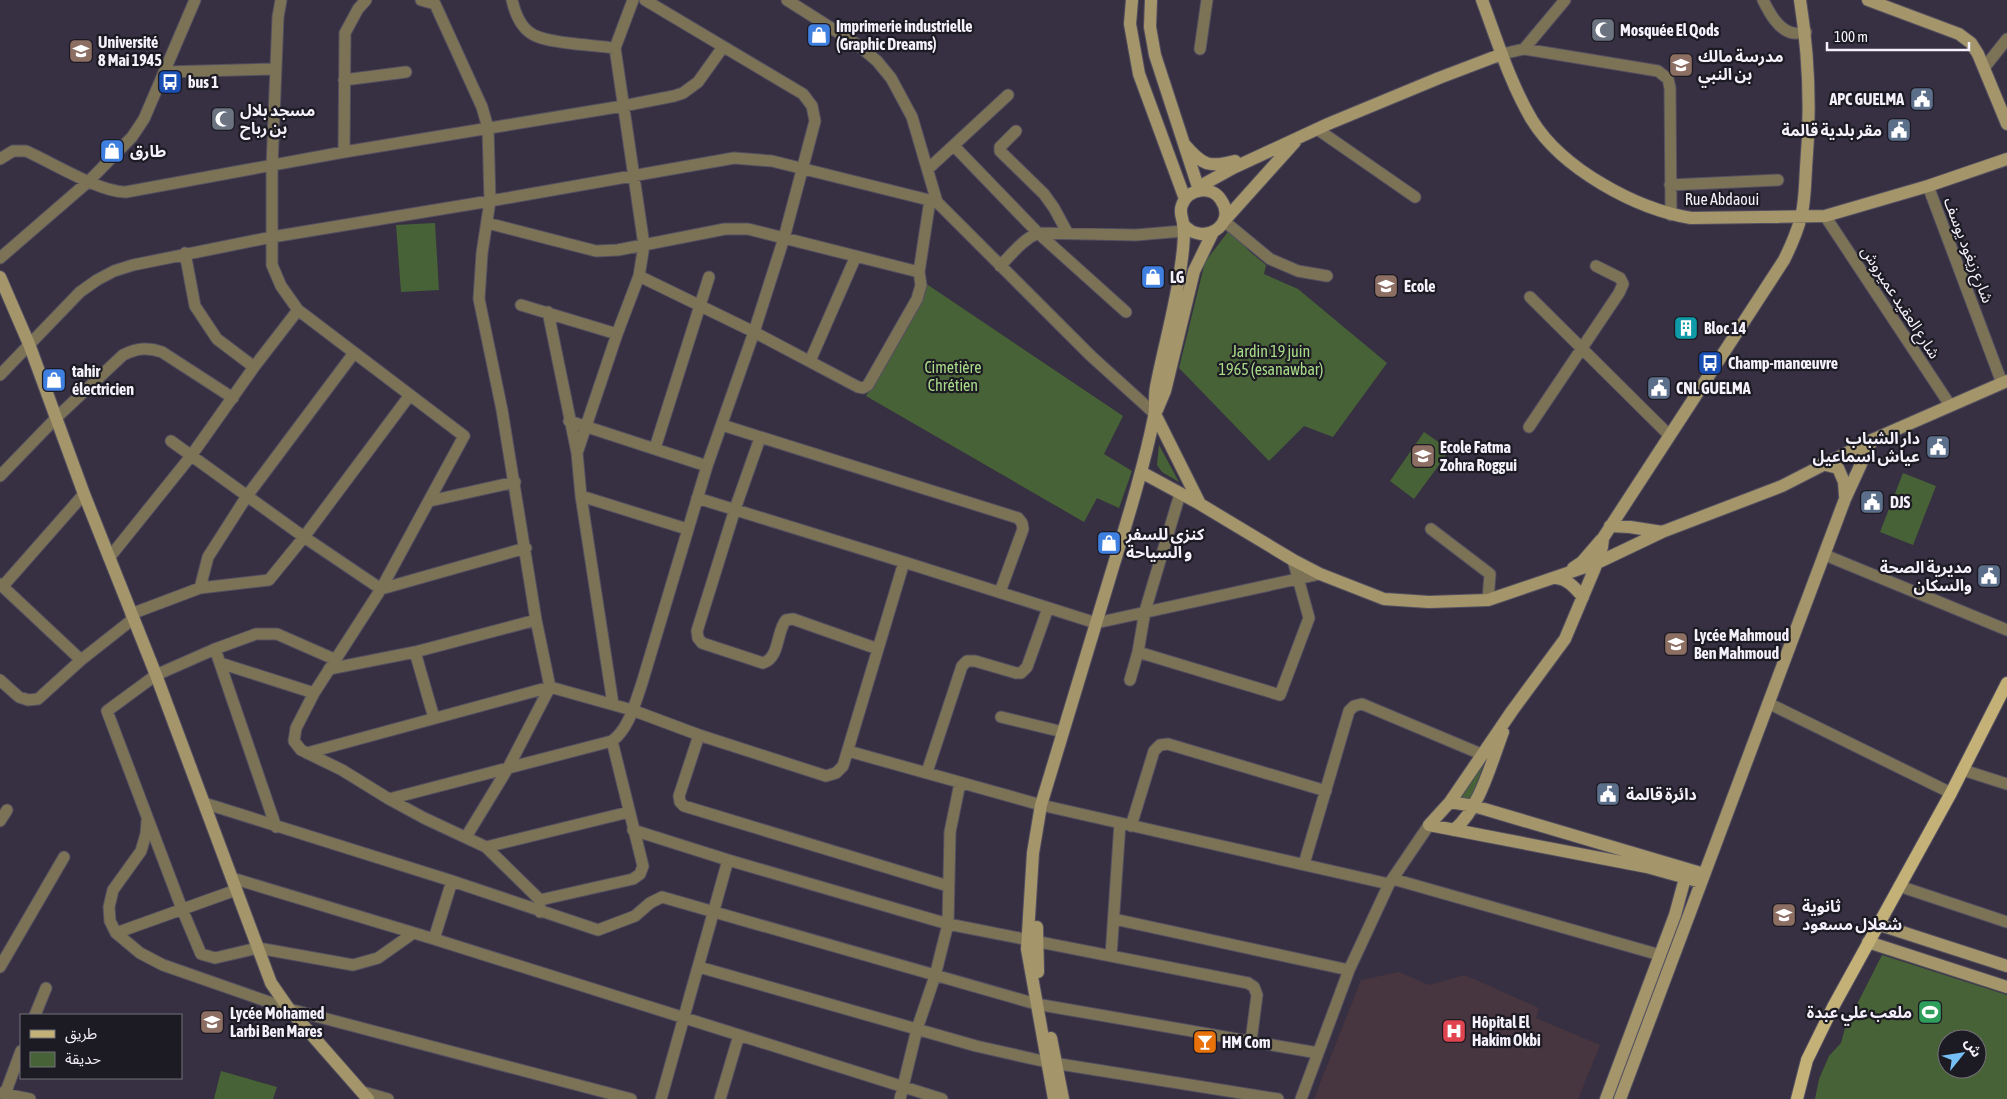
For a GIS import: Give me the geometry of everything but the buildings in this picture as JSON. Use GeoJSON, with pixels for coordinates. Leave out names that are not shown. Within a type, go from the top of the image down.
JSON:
{"type":"FeatureCollection","features":[{"type":"Feature","properties":{"kind":"main road"},"geometry":{"type":"LineString","coordinates":[[1797,1099],[1803,1073],[1818,1037],[1877,924],[1951,793],[2007,683]]}},
{"type":"Feature","properties":{"kind":"street"},"geometry":{"type":"LineString","coordinates":[[0,258],[89,181],[132,137],[144,119],[195,0]]}},
{"type":"Feature","properties":{"kind":"street"},"geometry":{"type":"LineString","coordinates":[[281,0],[278,17],[275,69],[272,166],[272,265],[281,286],[298,310],[464,436],[381,589],[314,693],[294,735],[294,741],[296,747],[342,770],[389,799],[486,847],[540,900],[540,912]]}},
{"type":"Feature","properties":{"kind":"street"},"geometry":{"type":"LineString","coordinates":[[344,152],[345,33],[353,16],[366,0]]}},
{"type":"Feature","properties":{"kind":"street"},"geometry":{"type":"LineString","coordinates":[[421,0],[436,2],[482,107],[488,128],[490,201],[479,299],[515,482],[536,620],[550,687],[508,768],[466,837]]}},
{"type":"Feature","properties":{"kind":"street"},"geometry":{"type":"LineString","coordinates":[[512,0],[521,24],[530,34],[543,40],[615,48]]}},
{"type":"Feature","properties":{"kind":"street"},"geometry":{"type":"LineString","coordinates":[[577,453],[617,334],[639,276],[644,245],[615,48],[633,0]]}},
{"type":"Feature","properties":{"kind":"street"},"geometry":{"type":"LineString","coordinates":[[389,799],[612,741],[620,736],[632,710],[707,466],[754,332],[784,238],[803,168],[815,121],[812,106],[803,94],[645,0]]}},
{"type":"Feature","properties":{"kind":"street"},"geometry":{"type":"LineString","coordinates":[[639,276],[754,332],[858,387],[864,388],[868,385],[917,299],[921,285],[919,272],[933,201],[928,169],[912,117],[891,78],[882,67],[858,45],[787,0]]}},
{"type":"Feature","properties":{"kind":"street"},"geometry":{"type":"LineString","coordinates":[[1132,0],[1130,24],[1139,74],[1185,199]]}},
{"type":"Feature","properties":{"kind":"street"},"geometry":{"type":"LineString","coordinates":[[1151,0],[1151,41],[1160,76],[1199,190]]}},
{"type":"Feature","properties":{"kind":"street"},"geometry":{"type":"LineString","coordinates":[[1200,49],[1207,0]]}},
{"type":"Feature","properties":{"kind":"street","name":"Rue Abdaoui"},"geometry":{"type":"LineString","coordinates":[[1482,0],[1522,100],[1533,122],[1549,143],[1574,164],[1609,188],[1671,215],[1691,218],[1825,216],[1928,186],[2007,159]]}},
{"type":"Feature","properties":{"kind":"street"},"geometry":{"type":"LineString","coordinates":[[1524,49],[1565,0]]}},
{"type":"Feature","properties":{"kind":"street"},"geometry":{"type":"LineString","coordinates":[[1763,0],[1775,20],[1783,28],[1793,33],[1806,32]]}},
{"type":"Feature","properties":{"kind":"street"},"geometry":{"type":"LineString","coordinates":[[1556,578],[1582,562],[1601,540],[1784,260],[1802,215],[1808,142],[1810,98],[1806,32],[1800,0]]}},
{"type":"Feature","properties":{"kind":"street"},"geometry":{"type":"LineString","coordinates":[[1868,0],[1959,34],[1971,43],[1984,68],[2007,124]]}},
{"type":"Feature","properties":{"kind":"street"},"geometry":{"type":"LineString","coordinates":[[1984,68],[2007,39]]}},
{"type":"Feature","properties":{"kind":"street"},"geometry":{"type":"LineString","coordinates":[[0,159],[13,151],[26,151],[109,190],[126,192],[344,152],[674,96],[691,88],[704,74],[723,47]]}},
{"type":"Feature","properties":{"kind":"street"},"geometry":{"type":"LineString","coordinates":[[1054,1099],[1051,1063],[1040,1005],[1038,974],[1032,940],[1041,848],[1040,805],[1141,472],[1154,414],[1156,389],[1181,265],[1183,228],[1180,213],[1185,199],[1191,193],[1199,190],[1204,184],[1232,168],[1317,129],[1439,78],[1502,54],[1524,49],[1658,71],[1668,79],[1670,88],[1671,215]]}},
{"type":"Feature","properties":{"kind":"street"},"geometry":{"type":"LineString","coordinates":[[164,72],[275,69]]}},
{"type":"Feature","properties":{"kind":"street"},"geometry":{"type":"LineString","coordinates":[[344,80],[406,72]]}},
{"type":"Feature","properties":{"kind":"street"},"geometry":{"type":"LineString","coordinates":[[928,169],[1008,95]]}},
{"type":"Feature","properties":{"kind":"street"},"geometry":{"type":"LineString","coordinates":[[1317,129],[1415,197]]}},
{"type":"Feature","properties":{"kind":"street"},"geometry":{"type":"LineString","coordinates":[[1016,131],[1000,147],[1000,151],[1044,194],[1067,232]]}},
{"type":"Feature","properties":{"kind":"street"},"geometry":{"type":"LineString","coordinates":[[1154,414],[1162,403],[1166,391],[1194,271],[1214,232],[1299,138]]}},
{"type":"Feature","properties":{"kind":"street"},"geometry":{"type":"LineString","coordinates":[[1182,140],[1195,156],[1211,165],[1224,164],[1261,155]]}},
{"type":"Feature","properties":{"kind":"street"},"geometry":{"type":"LineString","coordinates":[[954,146],[1038,233],[1126,312]]}},
{"type":"Feature","properties":{"kind":"street"},"geometry":{"type":"LineString","coordinates":[[0,374],[80,292],[114,271],[133,265],[272,237],[734,158],[760,159],[933,201],[1091,356],[1154,414],[1200,504]]}},
{"type":"Feature","properties":{"kind":"street"},"geometry":{"type":"LineString","coordinates":[[1670,184],[1778,180]]}},
{"type":"Feature","properties":{"kind":"street","name":"شارع زيغود يوسف"},"geometry":{"type":"LineString","coordinates":[[1928,186],[2004,382]]}},
{"type":"Feature","properties":{"kind":"street"},"geometry":{"type":"LineString","coordinates":[[1199,190],[1211,192],[1221,200],[1224,207],[1224,221]]}},
{"type":"Feature","properties":{"kind":"street","name":"شارع العقيد عميروش"},"geometry":{"type":"LineString","coordinates":[[1825,216],[1950,405]]}},
{"type":"Feature","properties":{"kind":"street"},"geometry":{"type":"LineString","coordinates":[[1224,221],[1270,259],[1298,271],[1327,276]]}},
{"type":"Feature","properties":{"kind":"street"},"geometry":{"type":"LineString","coordinates":[[487,223],[596,252],[618,250],[733,228],[755,230],[919,272]]}},
{"type":"Feature","properties":{"kind":"street"},"geometry":{"type":"LineString","coordinates":[[1000,266],[1024,241],[1038,233],[1136,234],[1183,228],[1195,234],[1203,235],[1214,232]]}},
{"type":"Feature","properties":{"kind":"street"},"geometry":{"type":"LineString","coordinates":[[185,254],[194,306],[216,339],[254,367]]}},
{"type":"Feature","properties":{"kind":"street"},"geometry":{"type":"LineString","coordinates":[[810,361],[856,256]]}},
{"type":"Feature","properties":{"kind":"street"},"geometry":{"type":"LineString","coordinates":[[1529,427],[1619,294],[1623,284],[1620,278],[1596,266]]}},
{"type":"Feature","properties":{"kind":"street"},"geometry":{"type":"LineString","coordinates":[[0,277],[29,344],[84,494],[156,675],[271,983],[289,1009],[365,1096],[388,1099]]}},
{"type":"Feature","properties":{"kind":"street"},"geometry":{"type":"LineString","coordinates":[[655,448],[709,277]]}},
{"type":"Feature","properties":{"kind":"street"},"geometry":{"type":"LineString","coordinates":[[1530,297],[1669,435]]}},
{"type":"Feature","properties":{"kind":"street"},"geometry":{"type":"LineString","coordinates":[[521,305],[617,334]]}},
{"type":"Feature","properties":{"kind":"street"},"geometry":{"type":"LineString","coordinates":[[109,558],[192,456],[254,367],[298,310]]}},
{"type":"Feature","properties":{"kind":"street"},"geometry":{"type":"LineString","coordinates":[[548,312],[577,453],[581,496],[613,704]]}},
{"type":"Feature","properties":{"kind":"street"},"geometry":{"type":"LineString","coordinates":[[0,476],[57,417],[123,355],[142,348],[162,352],[232,398]]}},
{"type":"Feature","properties":{"kind":"street"},"geometry":{"type":"LineString","coordinates":[[200,588],[208,557],[247,496],[354,353]]}},
{"type":"Feature","properties":{"kind":"street"},"geometry":{"type":"LineString","coordinates":[[1141,472],[1200,504],[1293,560],[1320,574],[1384,599],[1429,602],[1488,600],[1597,563],[1630,549],[1662,532],[1782,486],[1872,440],[2004,382]]}},
{"type":"Feature","properties":{"kind":"street"},"geometry":{"type":"LineString","coordinates":[[0,680],[19,697],[28,700],[38,699],[132,617],[200,588],[269,580],[304,537],[410,395]]}},
{"type":"Feature","properties":{"kind":"street"},"geometry":{"type":"LineString","coordinates":[[569,421],[707,466]]}},
{"type":"Feature","properties":{"kind":"street"},"geometry":{"type":"LineString","coordinates":[[722,425],[1018,518],[1022,523],[1023,529],[1000,592]]}},
{"type":"Feature","properties":{"kind":"street"},"geometry":{"type":"LineString","coordinates":[[760,438],[735,509],[697,631],[698,638],[702,643],[763,663],[773,657],[782,624],[786,620],[793,619],[878,649]]}},
{"type":"Feature","properties":{"kind":"street"},"geometry":{"type":"LineString","coordinates":[[1620,1099],[1845,499],[1872,440]]}},
{"type":"Feature","properties":{"kind":"street"},"geometry":{"type":"LineString","coordinates":[[171,441],[304,537],[381,589],[526,548]]}},
{"type":"Feature","properties":{"kind":"street"},"geometry":{"type":"LineString","coordinates":[[1822,464],[1838,468],[1844,482],[1845,499]]}},
{"type":"Feature","properties":{"kind":"street"},"geometry":{"type":"LineString","coordinates":[[430,501],[515,482]]}},
{"type":"Feature","properties":{"kind":"street"},"geometry":{"type":"LineString","coordinates":[[81,660],[1,585],[84,494]]}},
{"type":"Feature","properties":{"kind":"street"},"geometry":{"type":"LineString","coordinates":[[1130,680],[1138,652],[1145,611],[1180,494]]}},
{"type":"Feature","properties":{"kind":"street"},"geometry":{"type":"LineString","coordinates":[[581,496],[687,530]]}},
{"type":"Feature","properties":{"kind":"street"},"geometry":{"type":"LineString","coordinates":[[697,498],[1096,623],[1320,574]]}},
{"type":"Feature","properties":{"kind":"street"},"geometry":{"type":"LineString","coordinates":[[1626,504],[1630,527],[1630,549]]}},
{"type":"Feature","properties":{"kind":"street"},"geometry":{"type":"LineString","coordinates":[[1610,526],[1662,532]]}},
{"type":"Feature","properties":{"kind":"street"},"geometry":{"type":"LineString","coordinates":[[1431,529],[1490,574],[1488,600]]}},
{"type":"Feature","properties":{"kind":"street"},"geometry":{"type":"LineString","coordinates":[[1301,1099],[1348,970],[1390,881],[1429,825],[1450,802],[1481,754],[1565,639],[1597,563],[1602,547],[1601,540]]}},
{"type":"Feature","properties":{"kind":"street"},"geometry":{"type":"LineString","coordinates":[[1825,555],[2007,630]]}},
{"type":"Feature","properties":{"kind":"street"},"geometry":{"type":"LineString","coordinates":[[1138,652],[1280,695],[1309,618],[1300,579],[1293,560]]}},
{"type":"Feature","properties":{"kind":"street"},"geometry":{"type":"LineString","coordinates":[[307,753],[550,687],[632,710],[699,735],[826,776],[836,773],[843,766],[904,562]]}},
{"type":"Feature","properties":{"kind":"street"},"geometry":{"type":"LineString","coordinates":[[1556,578],[1563,579],[1570,584],[1582,597]]}},
{"type":"Feature","properties":{"kind":"street"},"geometry":{"type":"LineString","coordinates":[[927,772],[962,666],[967,661],[975,661],[1016,673],[1021,672],[1027,667],[1048,608]]}},
{"type":"Feature","properties":{"kind":"street"},"geometry":{"type":"LineString","coordinates":[[412,934],[378,958],[353,965],[258,948],[215,958],[205,956],[198,950],[107,711],[156,675],[244,637],[267,633],[277,634],[331,664],[415,652],[536,620]]}},
{"type":"Feature","properties":{"kind":"street"},"geometry":{"type":"LineString","coordinates":[[214,649],[276,827]]}},
{"type":"Feature","properties":{"kind":"street"},"geometry":{"type":"LineString","coordinates":[[415,652],[434,718]]}},
{"type":"Feature","properties":{"kind":"street"},"geometry":{"type":"LineString","coordinates":[[220,663],[314,693]]}},
{"type":"Feature","properties":{"kind":"street"},"geometry":{"type":"LineString","coordinates":[[1768,703],[1951,793]]}},
{"type":"Feature","properties":{"kind":"street"},"geometry":{"type":"LineString","coordinates":[[1304,864],[1349,711],[1354,706],[1362,704],[1481,754]]}},
{"type":"Feature","properties":{"kind":"street"},"geometry":{"type":"LineString","coordinates":[[1454,830],[1467,817],[1474,806],[1512,711]]}},
{"type":"Feature","properties":{"kind":"street"},"geometry":{"type":"LineString","coordinates":[[1001,717],[1063,732]]}},
{"type":"Feature","properties":{"kind":"street"},"geometry":{"type":"LineString","coordinates":[[699,735],[679,796],[680,802],[684,806],[948,886]]}},
{"type":"Feature","properties":{"kind":"street"},"geometry":{"type":"LineString","coordinates":[[540,900],[633,879],[640,874],[643,866],[612,741]]}},
{"type":"Feature","properties":{"kind":"street"},"geometry":{"type":"LineString","coordinates":[[1111,956],[1126,825],[1154,750],[1160,745],[1168,744],[1326,791]]}},
{"type":"Feature","properties":{"kind":"street"},"geometry":{"type":"LineString","coordinates":[[848,750],[1040,805],[1304,864],[1390,881],[1660,955]]}},
{"type":"Feature","properties":{"kind":"street"},"geometry":{"type":"LineString","coordinates":[[1962,770],[2007,784]]}},
{"type":"Feature","properties":{"kind":"street"},"geometry":{"type":"LineString","coordinates":[[900,1099],[917,1030],[935,976],[948,924],[950,832],[960,783]]}},
{"type":"Feature","properties":{"kind":"street"},"geometry":{"type":"LineString","coordinates":[[1450,802],[1474,806],[1702,878]]}},
{"type":"Feature","properties":{"kind":"street"},"geometry":{"type":"LineString","coordinates":[[204,803],[452,881],[598,930],[635,916],[650,903],[662,897],[714,910],[935,976],[1040,1005],[1318,1053]]}},
{"type":"Feature","properties":{"kind":"street"},"geometry":{"type":"LineString","coordinates":[[0,821],[7,810]]}},
{"type":"Feature","properties":{"kind":"street"},"geometry":{"type":"LineString","coordinates":[[486,847],[629,812]]}},
{"type":"Feature","properties":{"kind":"street"},"geometry":{"type":"LineString","coordinates":[[147,818],[146,834],[141,851],[119,879],[110,898],[110,921],[116,933],[140,953],[163,965],[289,1009],[631,1099]]}},
{"type":"Feature","properties":{"kind":"street"},"geometry":{"type":"LineString","coordinates":[[1429,825],[1687,874]]}},
{"type":"Feature","properties":{"kind":"street"},"geometry":{"type":"LineString","coordinates":[[633,830],[728,860],[948,924],[1248,983],[1254,987],[1257,995],[1251,1041]]}},
{"type":"Feature","properties":{"kind":"street"},"geometry":{"type":"LineString","coordinates":[[0,967],[64,857]]}},
{"type":"Feature","properties":{"kind":"street"},"geometry":{"type":"LineString","coordinates":[[661,1099],[728,860]]}},
{"type":"Feature","properties":{"kind":"street"},"geometry":{"type":"LineString","coordinates":[[1606,1099],[1675,916],[1687,874]]}},
{"type":"Feature","properties":{"kind":"street"},"geometry":{"type":"LineString","coordinates":[[434,939],[452,881]]}},
{"type":"Feature","properties":{"kind":"street"},"geometry":{"type":"LineString","coordinates":[[116,933],[182,909],[234,884],[434,939],[942,1099]]}},
{"type":"Feature","properties":{"kind":"street"},"geometry":{"type":"LineString","coordinates":[[1899,886],[2007,922]]}},
{"type":"Feature","properties":{"kind":"street"},"geometry":{"type":"LineString","coordinates":[[1114,919],[1348,970]]}},
{"type":"Feature","properties":{"kind":"street"},"geometry":{"type":"LineString","coordinates":[[1877,924],[2007,966]]}},
{"type":"Feature","properties":{"kind":"street"},"geometry":{"type":"LineString","coordinates":[[1868,942],[2007,987]]}},
{"type":"Feature","properties":{"kind":"street"},"geometry":{"type":"LineString","coordinates":[[699,967],[976,1046],[1051,1063],[1278,1099]]}},
{"type":"Feature","properties":{"kind":"street"},"geometry":{"type":"LineString","coordinates":[[36,1014],[46,988]]}},
{"type":"Feature","properties":{"kind":"street"},"geometry":{"type":"LineString","coordinates":[[720,1099],[739,1035]]}},
{"type":"Feature","properties":{"kind":"street"},"geometry":{"type":"LineString","coordinates":[[20,1053],[2,1093],[30,1099]]}},
{"type":"Feature","properties":{"kind":"street"},"geometry":{"type":"LineString","coordinates":[[1051,1063],[1063,1099]]}},
{"type":"Feature","properties":{"kind":"shaded area","name":"Hôpital El Hakim Okbi"},"geometry":{"type":"Polygon","coordinates":[[[1399,972],[1429,985],[1465,975],[1539,1008],[1536,1018],[1600,1045],[1578,1099],[1314,1099],[1361,980],[1399,972]]]}},
{"type":"Feature","properties":{"kind":"green space"},"geometry":{"type":"Polygon","coordinates":[[[435,223],[439,290],[401,292],[396,225],[435,223]]]}},
{"type":"Feature","properties":{"kind":"green space","name":"Jardin 19 juin 1965 (esanawbar)"},"geometry":{"type":"Polygon","coordinates":[[[1230,229],[1249,251],[1266,265],[1264,274],[1298,289],[1387,363],[1333,437],[1304,426],[1269,461],[1179,368],[1205,262],[1230,229]]]}},
{"type":"Feature","properties":{"kind":"green space","name":"Cimetière Chrétien"},"geometry":{"type":"Polygon","coordinates":[[[925,283],[1123,416],[1104,454],[1132,471],[1119,508],[1097,498],[1084,522],[866,396],[926,290],[925,283]]]}},
{"type":"Feature","properties":{"kind":"green space"},"geometry":{"type":"Polygon","coordinates":[[[1424,432],[1450,450],[1414,499],[1390,481],[1424,432]]]}},
{"type":"Feature","properties":{"kind":"green space"},"geometry":{"type":"Polygon","coordinates":[[[1159,445],[1179,482],[1162,472],[1157,465],[1159,445]]]}},
{"type":"Feature","properties":{"kind":"green space"},"geometry":{"type":"Polygon","coordinates":[[[1903,473],[1936,486],[1913,545],[1880,532],[1903,473]]]}},
{"type":"Feature","properties":{"kind":"green space"},"geometry":{"type":"Polygon","coordinates":[[[1489,750],[1471,799],[1464,800],[1461,794],[1489,750]]]}},
{"type":"Feature","properties":{"kind":"green space","name":"ملعب علي عبدة"},"geometry":{"type":"Polygon","coordinates":[[[1882,955],[2007,995],[2007,1099],[1815,1099],[1819,1079],[1829,1056],[1841,1043],[1845,1028],[1882,955]]]}},
{"type":"Feature","properties":{"kind":"green space"},"geometry":{"type":"Polygon","coordinates":[[[221,1071],[277,1087],[273,1099],[214,1099],[221,1071]]]}},
{"type":"Feature","properties":{"kind":"place","name":"Mosquée El Qods"},"geometry":{"type":"Point","coordinates":[1603,30]}},
{"type":"Feature","properties":{"kind":"place","name":"Imprimerie industrielle (Graphic Dreams)"},"geometry":{"type":"Point","coordinates":[819,35]}},
{"type":"Feature","properties":{"kind":"place","name":"Université 8 Mai 1945"},"geometry":{"type":"Point","coordinates":[81,51]}},
{"type":"Feature","properties":{"kind":"place","name":"مدرسة مالك بن النبي"},"geometry":{"type":"Point","coordinates":[1681,65]}},
{"type":"Feature","properties":{"kind":"place","name":"bus 1"},"geometry":{"type":"Point","coordinates":[170,82]}},
{"type":"Feature","properties":{"kind":"place","name":"APC GUELMA"},"geometry":{"type":"Point","coordinates":[1922,99]}},
{"type":"Feature","properties":{"kind":"place","name":"مسجد بلال بن رباح"},"geometry":{"type":"Point","coordinates":[223,119]}},
{"type":"Feature","properties":{"kind":"place","name":"مقر بلدية قالمة"},"geometry":{"type":"Point","coordinates":[1899,130]}},
{"type":"Feature","properties":{"kind":"place","name":"طارق"},"geometry":{"type":"Point","coordinates":[112,151]}},
{"type":"Feature","properties":{"kind":"place","name":"LG"},"geometry":{"type":"Point","coordinates":[1153,277]}},
{"type":"Feature","properties":{"kind":"place","name":"Ecole"},"geometry":{"type":"Point","coordinates":[1386,286]}},
{"type":"Feature","properties":{"kind":"place","name":"Bloc 14"},"geometry":{"type":"Point","coordinates":[1686,328]}},
{"type":"Feature","properties":{"kind":"place","name":"Champ-manœuvre"},"geometry":{"type":"Point","coordinates":[1710,363]}},
{"type":"Feature","properties":{"kind":"place","name":"tahir électricien"},"geometry":{"type":"Point","coordinates":[54,380]}},
{"type":"Feature","properties":{"kind":"place","name":"CNL GUELMA"},"geometry":{"type":"Point","coordinates":[1659,388]}},
{"type":"Feature","properties":{"kind":"place","name":"دار الشباب عياش اسماعيل"},"geometry":{"type":"Point","coordinates":[1938,447]}},
{"type":"Feature","properties":{"kind":"place","name":"Ecole Fatma Zohra Roggui"},"geometry":{"type":"Point","coordinates":[1423,456]}},
{"type":"Feature","properties":{"kind":"place","name":"DJS"},"geometry":{"type":"Point","coordinates":[1872,502]}},
{"type":"Feature","properties":{"kind":"place","name":"كنزي للسفر و السياحة"},"geometry":{"type":"Point","coordinates":[1109,543]}},
{"type":"Feature","properties":{"kind":"place","name":"مديرية الصحة والسكان"},"geometry":{"type":"Point","coordinates":[1989,576]}},
{"type":"Feature","properties":{"kind":"place","name":"Lycée Mahmoud Ben Mahmoud"},"geometry":{"type":"Point","coordinates":[1676,644]}},
{"type":"Feature","properties":{"kind":"place","name":"دائرة قالمة"},"geometry":{"type":"Point","coordinates":[1608,794]}},
{"type":"Feature","properties":{"kind":"place","name":"ثانوية شعلال مسعود"},"geometry":{"type":"Point","coordinates":[1784,915]}},
{"type":"Feature","properties":{"kind":"place","name":"ملعب علي عبدة"},"geometry":{"type":"Point","coordinates":[1930,1012]}},
{"type":"Feature","properties":{"kind":"place","name":"Lycée Mohamed Larbi Ben Mares"},"geometry":{"type":"Point","coordinates":[212,1022]}},
{"type":"Feature","properties":{"kind":"place","name":"Hôpital El Hakim Okbi"},"geometry":{"type":"Point","coordinates":[1454,1031]}},
{"type":"Feature","properties":{"kind":"place","name":"HM Com"},"geometry":{"type":"Point","coordinates":[1205,1042]}}]}
